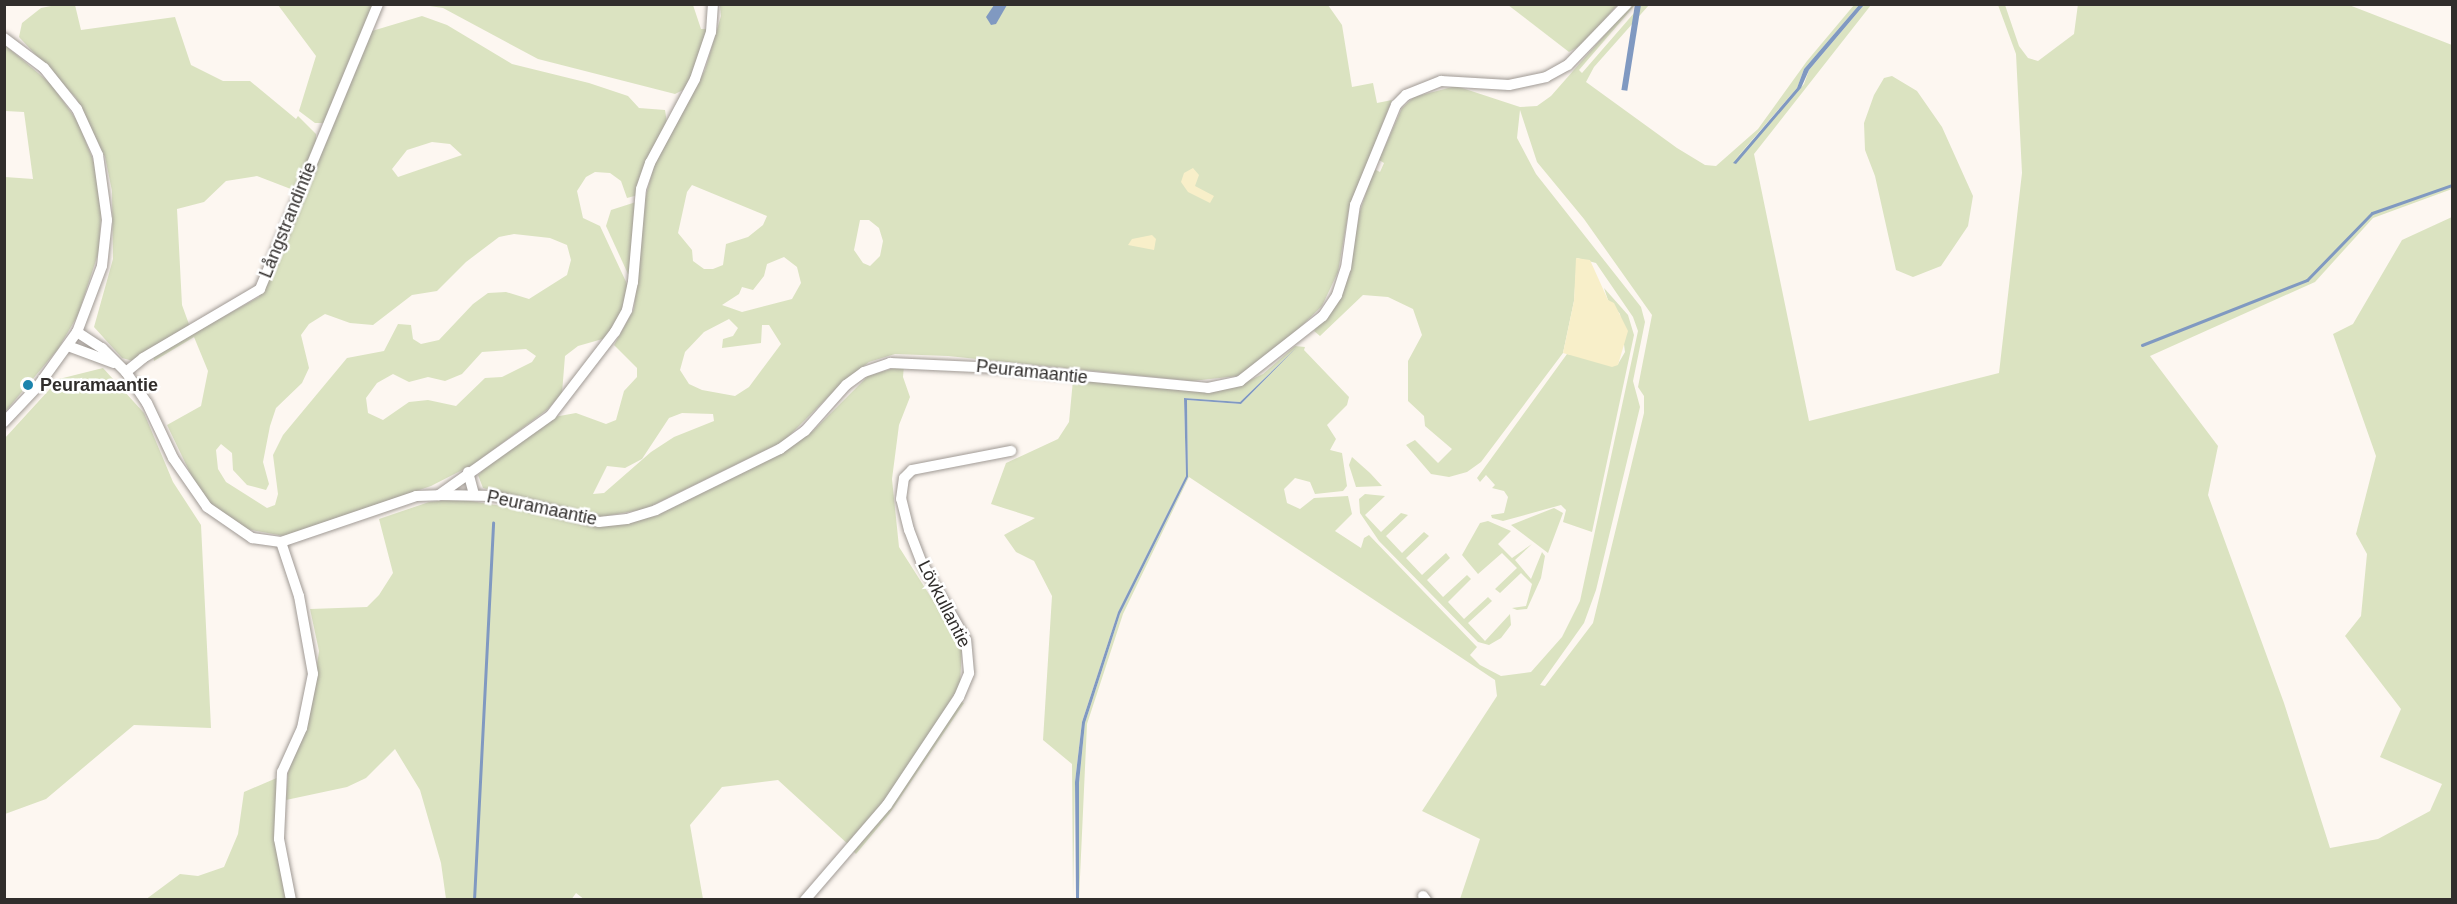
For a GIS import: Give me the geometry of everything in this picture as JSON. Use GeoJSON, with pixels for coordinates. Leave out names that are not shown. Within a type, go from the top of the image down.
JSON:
{"type":"FeatureCollection","features":[{"type":"Feature","properties":{"kind":"street","name":"Långstrandintie"},"geometry":{"type":"LineString","coordinates":[[126,372],[157,349],[260,290],[378,4]]}},
{"type":"Feature","properties":{"kind":"street"},"geometry":{"type":"LineString","coordinates":[[439,495],[468,472],[551,415],[615,332],[627,310],[641,189],[650,163],[696,76],[711,32],[713,4]]}},
{"type":"Feature","properties":{"kind":"street","name":"Peuramaantie"},"geometry":{"type":"LineString","coordinates":[[281,542],[416,496],[474,494],[599,522],[656,510],[780,449],[805,431],[846,385],[864,372],[890,363],[998,368],[1208,388],[1240,381],[1323,316],[1337,296],[1346,268],[1355,205],[1396,105],[1406,95],[1441,81],[1509,85],[1546,77],[1568,65],[1627,4]]}},
{"type":"Feature","properties":{"kind":"street"},"geometry":{"type":"LineString","coordinates":[[4,38],[44,68],[63,89],[89,132],[102,172],[105,246],[97,285],[77,332],[39,386],[4,422]]}},
{"type":"Feature","properties":{"kind":"street"},"geometry":{"type":"LineString","coordinates":[[77,332],[102,348],[115,364],[126,372],[147,403],[173,458],[207,507],[239,533],[281,542],[299,596],[313,674],[302,728],[281,781],[279,839],[291,900]]}},
{"type":"Feature","properties":{"kind":"street"},"geometry":{"type":"LineString","coordinates":[[68,346],[115,364]]}},
{"type":"Feature","properties":{"kind":"street","name":"Lövkullantie"},"geometry":{"type":"LineString","coordinates":[[805,900],[887,805],[958,696],[969,673],[966,640],[921,561],[909,530],[902,499],[904,478],[912,470],[1011,451]]}},
{"type":"Feature","properties":{"kind":"street"},"geometry":{"type":"LineString","coordinates":[[468,472],[474,494]]}},
{"type":"Feature","properties":{"kind":"green space"},"geometry":{"type":"Polygon","coordinates":[[[2078,4],[2349,5],[2452,45],[2452,189],[2373,218],[2315,282],[2150,356],[2218,446],[2208,495],[2284,703],[2330,848],[2378,839],[2430,811],[2442,784],[2380,757],[2401,709],[2345,636],[2361,616],[2367,554],[2356,534],[2376,456],[2333,334],[2353,324],[2402,240],[2452,217],[2452,899],[1460,899],[1480,839],[1422,811],[1497,696],[1495,680],[1189,477],[1123,614],[1087,724],[1079,899],[1079,783],[1085,723],[1120,614],[1188,477],[1187,400],[1241,404],[1296,348],[1240,402],[1184,398],[1186,476],[1118,612],[1082,722],[1075,782],[1073,899],[1072,764],[1043,740],[1052,596],[1034,561],[1016,552],[1004,535],[1035,518],[991,504],[1006,463],[1058,439],[1069,422],[1073,380],[1233,388],[1263,374],[1295,346],[1305,347],[1304,350],[1349,397],[1347,405],[1327,425],[1336,439],[1330,450],[1342,453],[1347,486],[1343,491],[1315,494],[1310,482],[1295,478],[1284,489],[1287,503],[1300,509],[1314,498],[1348,496],[1352,514],[1335,531],[1361,548],[1364,538],[1369,535],[1477,647],[1470,655],[1480,665],[1501,676],[1531,672],[1562,637],[1580,601],[1638,331],[1633,317],[1596,263],[1577,258],[1574,301],[1563,353],[1481,462],[1467,472],[1449,477],[1431,474],[1406,445],[1415,440],[1438,463],[1452,449],[1425,426],[1424,416],[1408,401],[1408,361],[1422,335],[1413,309],[1388,297],[1363,295],[1320,336],[1314,331],[1346,281],[1360,211],[1374,169],[1380,172],[1384,163],[1379,160],[1402,108],[1414,97],[1456,86],[1520,107],[1537,106],[1551,96],[1631,5],[1635,5],[1579,70],[1582,73],[1641,5],[1649,5],[1594,67],[1586,82],[1677,148],[1705,165],[1716,166],[1758,129],[1807,61],[1854,5],[1859,5],[1804,69],[1797,88],[1733,162],[1804,84],[1809,70],[1864,5],[1871,5],[1754,154],[1809,421],[1999,373],[2022,173],[2016,54],[1998,5],[2005,5],[2019,46],[2028,58],[2038,61],[2074,34],[2078,4]],[[1520,110],[1517,138],[1536,174],[1641,307],[1645,322],[1633,381],[1640,407],[1596,590],[1584,623],[1540,685],[1545,686],[1593,623],[1644,413],[1644,396],[1638,387],[1652,315],[1584,219],[1537,162],[1520,110]]]}},
{"type":"Feature","properties":{"kind":"green space"},"geometry":{"type":"Polygon","coordinates":[[[75,5],[81,30],[175,17],[191,65],[223,81],[250,81],[296,119],[298,116],[316,134],[316,145],[296,191],[257,176],[226,181],[204,202],[177,209],[182,305],[190,327],[133,361],[122,358],[94,327],[113,259],[112,191],[105,157],[76,98],[19,37],[22,23],[41,8],[75,5]]]}},
{"type":"Feature","properties":{"kind":"green space"},"geometry":{"type":"Polygon","coordinates":[[[278,5],[376,5],[326,123],[315,123],[299,111],[316,56],[278,5]]]}},
{"type":"Feature","properties":{"kind":"green space"},"geometry":{"type":"Polygon","coordinates":[[[423,5],[693,5],[701,29],[710,29],[687,88],[675,94],[538,59],[443,8],[423,5]]]}},
{"type":"Feature","properties":{"kind":"green space"},"geometry":{"type":"Polygon","coordinates":[[[720,5],[1328,5],[1342,25],[1352,87],[1373,83],[1377,103],[1392,100],[1349,209],[1338,272],[1322,306],[1278,349],[1238,376],[1192,381],[948,356],[895,354],[869,362],[843,382],[784,441],[645,509],[600,517],[483,488],[478,475],[487,466],[554,417],[576,413],[606,424],[616,420],[624,391],[637,377],[637,368],[614,345],[634,309],[645,199],[654,166],[705,70],[721,16],[720,5]],[[692,185],[687,192],[678,233],[692,250],[693,261],[704,269],[713,269],[723,265],[726,244],[748,237],[763,225],[767,216],[692,185]],[[860,220],[854,250],[863,263],[870,266],[880,256],[883,241],[879,228],[869,220],[860,220]],[[784,257],[767,264],[764,276],[753,290],[742,287],[739,294],[722,305],[742,312],[792,299],[801,283],[797,267],[784,257]],[[729,319],[704,332],[685,352],[680,370],[689,384],[702,390],[735,396],[749,387],[781,344],[769,325],[762,325],[761,343],[722,348],[723,339],[733,336],[738,328],[729,319]],[[682,413],[669,418],[642,459],[625,468],[607,466],[593,494],[604,493],[651,452],[674,437],[714,421],[713,414],[682,413]]]}},
{"type":"Feature","properties":{"kind":"green space"},"geometry":{"type":"Polygon","coordinates":[[[1508,5],[1617,5],[1585,43],[1569,52],[1508,5]]]}},
{"type":"Feature","properties":{"kind":"green space"},"geometry":{"type":"Polygon","coordinates":[[[422,16],[447,25],[512,64],[589,83],[628,96],[639,108],[665,110],[667,123],[638,195],[627,198],[621,181],[610,173],[595,172],[586,177],[577,191],[583,218],[600,226],[628,286],[623,310],[606,338],[578,346],[565,356],[562,393],[548,409],[474,464],[431,486],[284,536],[246,529],[210,503],[196,485],[167,425],[201,406],[208,371],[194,337],[154,361],[153,355],[259,297],[372,31],[422,16]],[[432,142],[407,150],[392,169],[398,177],[462,155],[450,144],[432,142]],[[514,234],[499,237],[466,262],[437,291],[412,295],[373,325],[350,323],[325,314],[309,324],[301,335],[309,368],[302,383],[276,408],[270,426],[263,462],[269,484],[266,490],[247,485],[233,470],[232,453],[221,444],[216,450],[218,469],[226,482],[267,508],[275,505],[278,494],[273,455],[283,435],[347,358],[384,351],[398,324],[411,325],[413,339],[421,344],[439,340],[473,304],[488,293],[506,292],[529,299],[567,275],[571,260],[567,245],[550,238],[514,234]],[[526,349],[482,352],[462,374],[445,381],[428,377],[409,382],[393,374],[377,383],[366,398],[368,413],[383,420],[409,402],[428,400],[456,406],[485,378],[502,377],[532,362],[536,356],[526,349]]]}},
{"type":"Feature","properties":{"kind":"green space"},"geometry":{"type":"Polygon","coordinates":[[[5,45],[51,84],[78,122],[95,165],[101,212],[99,251],[78,315],[58,349],[5,412],[5,177],[33,179],[24,112],[5,111],[5,45]]]}},
{"type":"Feature","properties":{"kind":"green space"},"geometry":{"type":"Polygon","coordinates":[[[1892,76],[1917,91],[1942,127],[1973,196],[1968,226],[1941,266],[1913,277],[1896,270],[1875,176],[1865,150],[1864,123],[1874,95],[1884,78],[1892,76]]]}},
{"type":"Feature","properties":{"kind":"green space"},"geometry":{"type":"Polygon","coordinates":[[[636,202],[630,274],[628,274],[606,226],[611,210],[636,202]]]}},
{"type":"Feature","properties":{"kind":"green space"},"geometry":{"type":"Polygon","coordinates":[[[1604,288],[1628,315],[1634,335],[1592,532],[1563,522],[1566,510],[1561,505],[1503,521],[1492,518],[1491,515],[1504,513],[1508,497],[1504,491],[1492,488],[1495,485],[1486,475],[1480,482],[1477,478],[1567,354],[1618,364],[1625,352],[1620,314],[1608,300],[1604,288]]]}},
{"type":"Feature","properties":{"kind":"green space"},"geometry":{"type":"Polygon","coordinates":[[[904,365],[903,377],[910,397],[899,425],[892,479],[899,547],[962,646],[960,685],[887,802],[850,846],[778,780],[722,787],[690,825],[703,899],[585,900],[576,893],[571,900],[446,899],[441,863],[420,790],[395,749],[366,778],[347,787],[286,800],[288,773],[310,712],[319,651],[310,609],[367,607],[379,595],[393,573],[379,519],[429,502],[458,499],[617,524],[656,516],[788,449],[813,431],[868,376],[904,365]]]}},
{"type":"Feature","properties":{"kind":"green space"},"geometry":{"type":"Polygon","coordinates":[[[103,368],[144,413],[173,482],[201,525],[211,728],[134,725],[46,799],[5,814],[5,438],[59,379],[103,368]]]}},
{"type":"Feature","properties":{"kind":"green space"},"geometry":{"type":"Polygon","coordinates":[[[1352,457],[1382,486],[1356,487],[1349,465],[1352,457]]]}},
{"type":"Feature","properties":{"kind":"green space"},"geometry":{"type":"Polygon","coordinates":[[[1365,494],[1385,496],[1365,515],[1381,532],[1401,513],[1408,515],[1386,536],[1402,553],[1424,532],[1429,536],[1406,558],[1422,575],[1446,553],[1450,558],[1427,580],[1443,597],[1467,575],[1471,579],[1448,602],[1464,619],[1488,597],[1492,601],[1468,623],[1485,641],[1510,614],[1511,625],[1501,638],[1489,645],[1478,642],[1379,541],[1360,513],[1359,499],[1365,494]]]}},
{"type":"Feature","properties":{"kind":"green space"},"geometry":{"type":"Polygon","coordinates":[[[1554,508],[1563,513],[1548,553],[1511,525],[1554,508]]]}},
{"type":"Feature","properties":{"kind":"green space"},"geometry":{"type":"Polygon","coordinates":[[[1488,521],[1511,531],[1498,544],[1512,558],[1532,544],[1515,560],[1531,579],[1542,552],[1545,556],[1541,578],[1527,609],[1512,608],[1526,606],[1532,584],[1521,573],[1500,593],[1495,589],[1517,568],[1502,553],[1478,574],[1462,555],[1480,523],[1488,521]]]}},
{"type":"Feature","properties":{"kind":"green space"},"geometry":{"type":"Polygon","coordinates":[[[959,701],[964,703],[890,813],[856,854],[853,851],[959,701]]]}},
{"type":"Feature","properties":{"kind":"green space"},"geometry":{"type":"Polygon","coordinates":[[[279,777],[288,899],[145,900],[180,874],[198,876],[224,867],[238,834],[244,792],[279,777]]]}},
{"type":"Feature","properties":{"kind":"sand"},"geometry":{"type":"Polygon","coordinates":[[[1193,168],[1199,175],[1195,186],[1214,196],[1210,203],[1188,192],[1181,182],[1184,173],[1193,168]]]}},
{"type":"Feature","properties":{"kind":"sand"},"geometry":{"type":"Polygon","coordinates":[[[1152,235],[1156,239],[1154,250],[1128,245],[1132,239],[1152,235]]]}},
{"type":"Feature","properties":{"kind":"sand"},"geometry":{"type":"Polygon","coordinates":[[[1576,258],[1590,260],[1608,300],[1614,303],[1628,331],[1618,365],[1612,367],[1563,353],[1574,301],[1576,258]]]}},
{"type":"Feature","properties":{"kind":"water"},"geometry":{"type":"Polygon","coordinates":[[[1635,4],[1641,5],[1627,91],[1621,90],[1635,4]]]}},
{"type":"Feature","properties":{"kind":"water"},"geometry":{"type":"Polygon","coordinates":[[[994,5],[1007,5],[996,24],[991,25],[986,17],[994,5]]]}},
{"type":"Feature","properties":{"kind":"water"},"geometry":{"type":"Polygon","coordinates":[[[1859,5],[1864,5],[1809,70],[1801,88],[1736,164],[1733,163],[1797,88],[1804,69],[1859,5]]]}},
{"type":"Feature","properties":{"kind":"water"},"geometry":{"type":"Polygon","coordinates":[[[1296,348],[1241,404],[1187,400],[1188,477],[1120,614],[1085,723],[1079,783],[1079,899],[1076,899],[1075,782],[1082,722],[1118,612],[1186,476],[1184,398],[1240,402],[1296,348]]]}},
{"type":"Feature","properties":{"kind":"waterway"},"geometry":{"type":"LineString","coordinates":[[2142,345],[2307,280],[2372,213],[2452,185]]}},
{"type":"Feature","properties":{"kind":"waterway"},"geometry":{"type":"LineString","coordinates":[[474,900],[493,522]]}},
{"type":"Feature","properties":{"kind":"place","name":"Peuramaantie"},"geometry":{"type":"Point","coordinates":[28,385]}}]}
